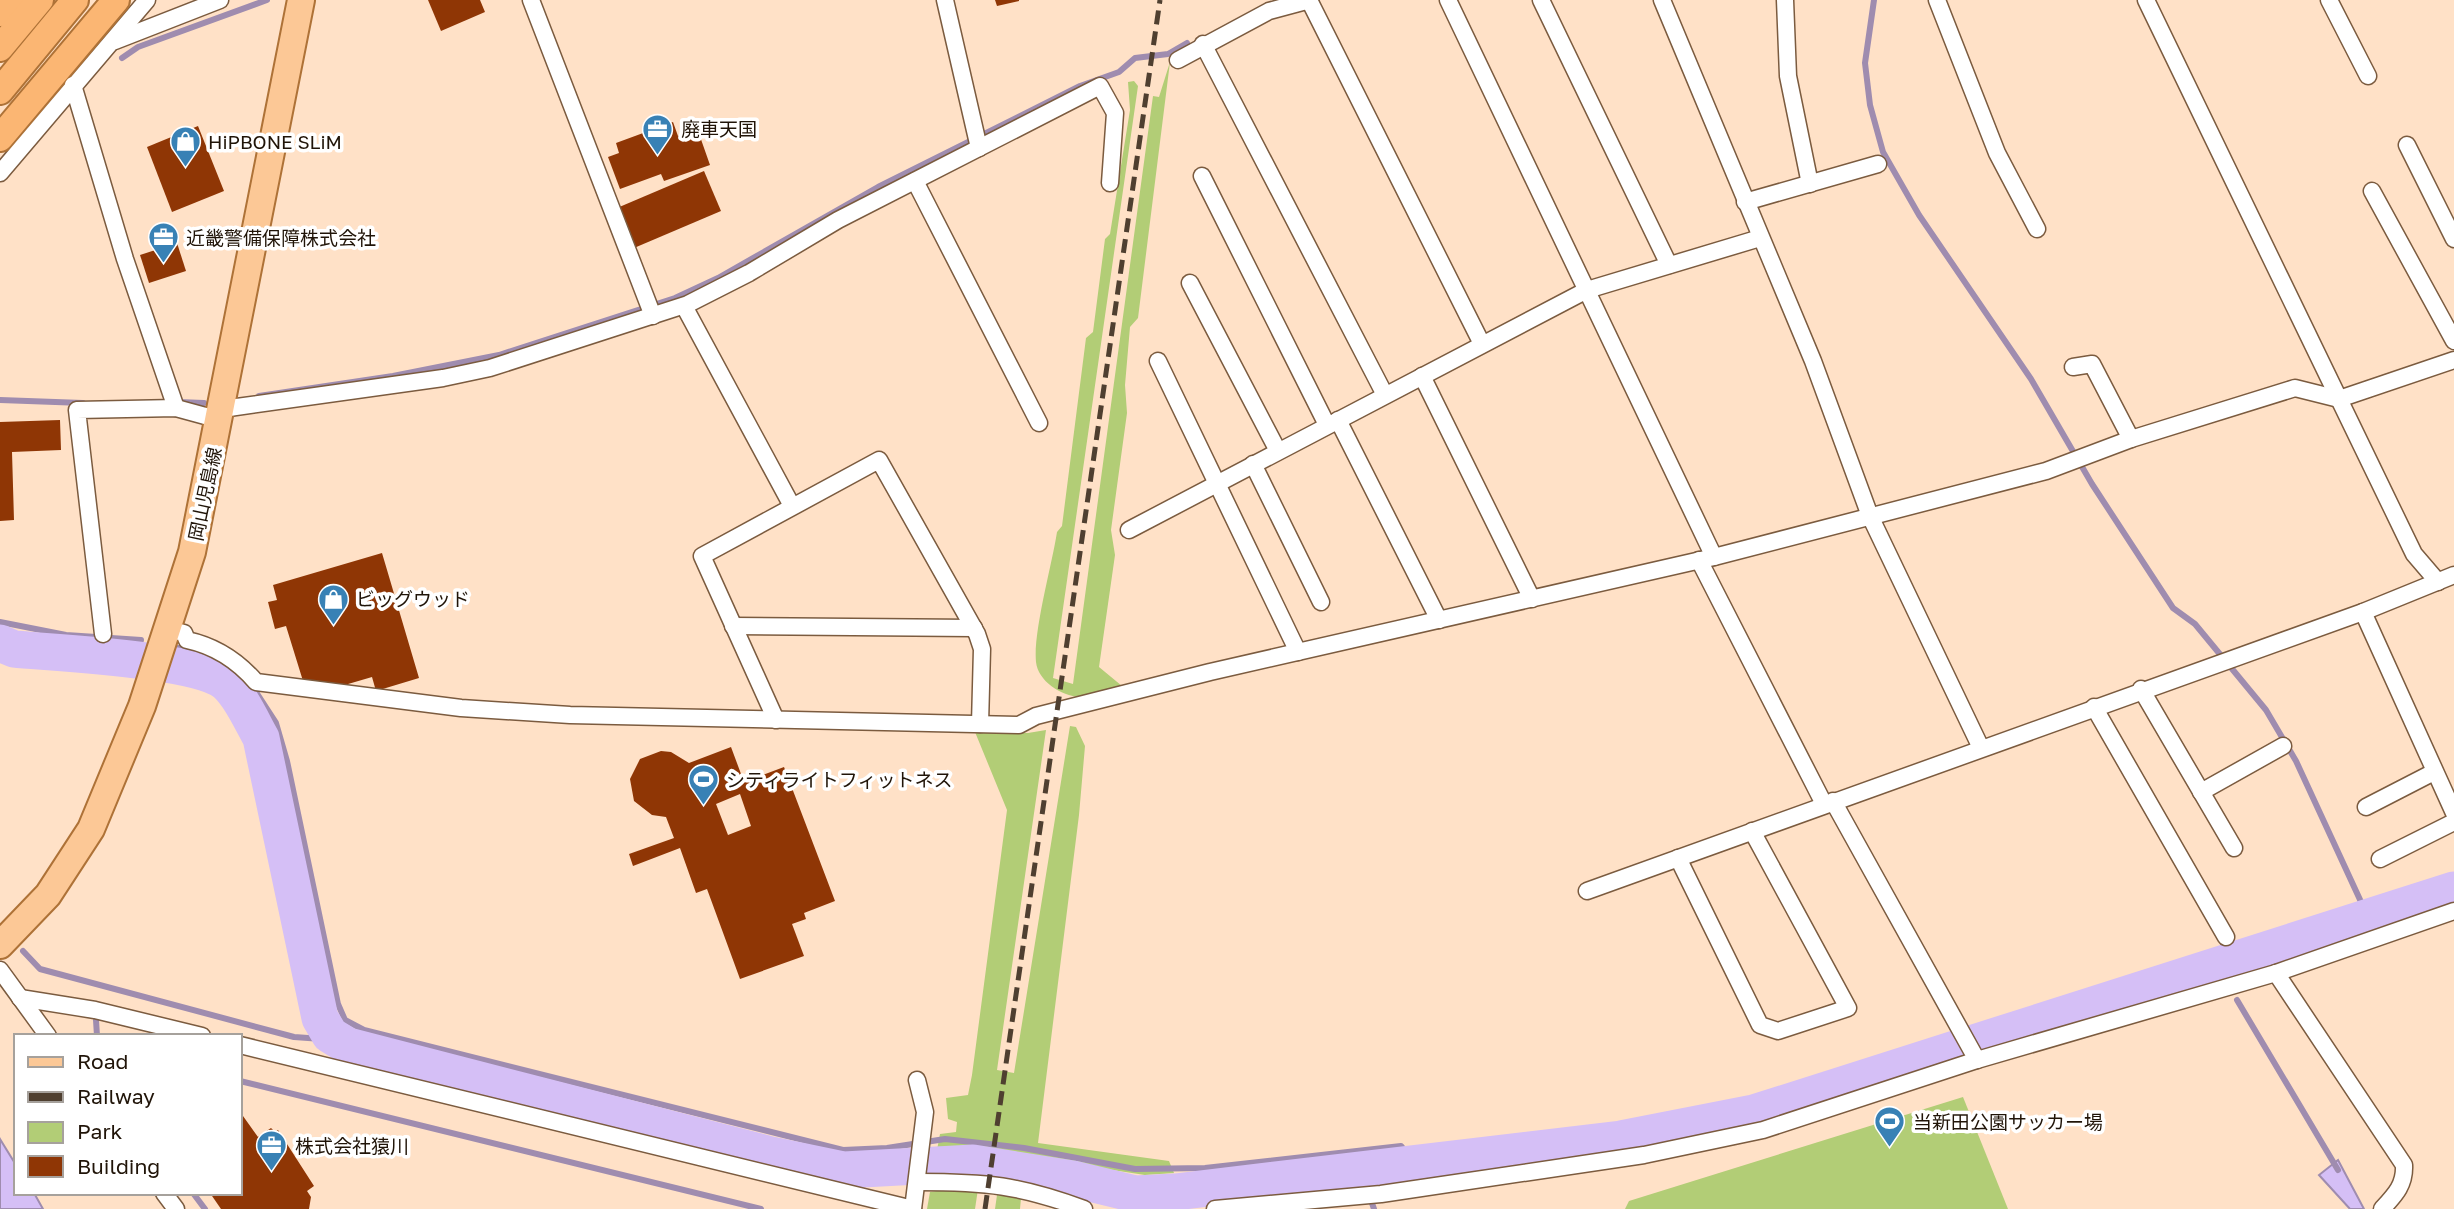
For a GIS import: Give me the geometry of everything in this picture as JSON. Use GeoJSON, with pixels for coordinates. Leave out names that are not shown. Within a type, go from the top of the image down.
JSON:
{"type":"FeatureCollection","features":[{"type":"Feature","properties":{"kind":"highway"},"geometry":{"type":"LineString","coordinates":[[0,13],[11,0]]}},
{"type":"Feature","properties":{"kind":"highway"},"geometry":{"type":"LineString","coordinates":[[0,48],[40,0]]}},
{"type":"Feature","properties":{"kind":"highway"},"geometry":{"type":"LineString","coordinates":[[0,91],[75,0]]}},
{"type":"Feature","properties":{"kind":"highway"},"geometry":{"type":"LineString","coordinates":[[0,138],[116,0]]}},
{"type":"Feature","properties":{"kind":"main road","name":"岡山児島線"},"geometry":{"type":"LineString","coordinates":[[0,945],[48,895],[78,853],[125,750],[192,552],[301,0]]}},
{"type":"Feature","properties":{"kind":"street"},"geometry":{"type":"LineString","coordinates":[[0,173],[147,0]]}},
{"type":"Feature","properties":{"kind":"street"},"geometry":{"type":"LineString","coordinates":[[113,42],[220,0]]}},
{"type":"Feature","properties":{"kind":"street"},"geometry":{"type":"LineString","coordinates":[[531,0],[650,310]]}},
{"type":"Feature","properties":{"kind":"street"},"geometry":{"type":"LineString","coordinates":[[945,0],[978,142]]}},
{"type":"Feature","properties":{"kind":"street"},"geometry":{"type":"LineString","coordinates":[[1178,60],[1203,44],[1269,11],[1309,0],[1482,344]]}},
{"type":"Feature","properties":{"kind":"street"},"geometry":{"type":"LineString","coordinates":[[1448,0],[1587,290],[1706,559],[1829,802],[1975,1057]]}},
{"type":"Feature","properties":{"kind":"street"},"geometry":{"type":"LineString","coordinates":[[1541,0],[1669,265]]}},
{"type":"Feature","properties":{"kind":"street"},"geometry":{"type":"LineString","coordinates":[[1662,0],[1813,361],[1870,516],[1981,748]]}},
{"type":"Feature","properties":{"kind":"street"},"geometry":{"type":"LineString","coordinates":[[1785,0],[1788,76],[1810,184]]}},
{"type":"Feature","properties":{"kind":"street"},"geometry":{"type":"LineString","coordinates":[[1937,0],[1997,153],[2037,229]]}},
{"type":"Feature","properties":{"kind":"street"},"geometry":{"type":"LineString","coordinates":[[2146,0],[2414,554],[2438,582]]}},
{"type":"Feature","properties":{"kind":"street"},"geometry":{"type":"LineString","coordinates":[[2329,0],[2368,76]]}},
{"type":"Feature","properties":{"kind":"street"},"geometry":{"type":"LineString","coordinates":[[1203,44],[1385,395]]}},
{"type":"Feature","properties":{"kind":"street"},"geometry":{"type":"LineString","coordinates":[[73,85],[125,259],[175,403]]}},
{"type":"Feature","properties":{"kind":"street"},"geometry":{"type":"LineString","coordinates":[[103,634],[77,410],[175,403],[221,414],[466,373],[650,310],[684,306],[915,181],[978,142],[1100,86],[1115,113],[1110,183]]}},
{"type":"Feature","properties":{"kind":"street"},"geometry":{"type":"LineString","coordinates":[[2407,145],[2454,239]]}},
{"type":"Feature","properties":{"kind":"street"},"geometry":{"type":"LineString","coordinates":[[1745,202],[1878,164]]}},
{"type":"Feature","properties":{"kind":"street"},"geometry":{"type":"LineString","coordinates":[[1202,176],[1439,620]]}},
{"type":"Feature","properties":{"kind":"street"},"geometry":{"type":"LineString","coordinates":[[915,181],[1040,423]]}},
{"type":"Feature","properties":{"kind":"street"},"geometry":{"type":"LineString","coordinates":[[2372,191],[2454,341]]}},
{"type":"Feature","properties":{"kind":"street"},"geometry":{"type":"LineString","coordinates":[[1129,530],[1587,290],[1760,238]]}},
{"type":"Feature","properties":{"kind":"street"},"geometry":{"type":"LineString","coordinates":[[1190,283],[1278,452]]}},
{"type":"Feature","properties":{"kind":"street"},"geometry":{"type":"LineString","coordinates":[[684,306],[792,506]]}},
{"type":"Feature","properties":{"kind":"street"},"geometry":{"type":"LineString","coordinates":[[159,653],[184,633],[187,640],[207,644],[228,656],[244,667],[256,682],[474,709],[570,716],[1019,725],[1036,716],[1298,652],[1706,559],[1870,516],[2078,461],[2131,439],[2295,388],[2339,399],[2454,360]]}},
{"type":"Feature","properties":{"kind":"street"},"geometry":{"type":"LineString","coordinates":[[1158,361],[1298,652]]}},
{"type":"Feature","properties":{"kind":"street"},"geometry":{"type":"LineString","coordinates":[[2073,367],[2092,364],[2131,439]]}},
{"type":"Feature","properties":{"kind":"street"},"geometry":{"type":"LineString","coordinates":[[1422,376],[1532,599]]}},
{"type":"Feature","properties":{"kind":"street"},"geometry":{"type":"LineString","coordinates":[[776,720],[702,556],[879,460],[974,628],[982,649],[980,724]]}},
{"type":"Feature","properties":{"kind":"street"},"geometry":{"type":"LineString","coordinates":[[1253,464],[1321,602]]}},
{"type":"Feature","properties":{"kind":"street"},"geometry":{"type":"LineString","coordinates":[[1587,891],[2363,612],[2454,575]]}},
{"type":"Feature","properties":{"kind":"street"},"geometry":{"type":"LineString","coordinates":[[2363,612],[2454,813]]}},
{"type":"Feature","properties":{"kind":"street"},"geometry":{"type":"LineString","coordinates":[[733,626],[974,628]]}},
{"type":"Feature","properties":{"kind":"street"},"geometry":{"type":"LineString","coordinates":[[2141,690],[2234,848]]}},
{"type":"Feature","properties":{"kind":"street"},"geometry":{"type":"LineString","coordinates":[[2094,707],[2226,937]]}},
{"type":"Feature","properties":{"kind":"street"},"geometry":{"type":"LineString","coordinates":[[2201,792],[2283,746]]}},
{"type":"Feature","properties":{"kind":"street"},"geometry":{"type":"LineString","coordinates":[[2366,807],[2434,772]]}},
{"type":"Feature","properties":{"kind":"street"},"geometry":{"type":"LineString","coordinates":[[2380,859],[2454,822]]}},
{"type":"Feature","properties":{"kind":"street"},"geometry":{"type":"LineString","coordinates":[[1678,858],[1760,1025],[1778,1031],[1848,1008],[1752,831]]}},
{"type":"Feature","properties":{"kind":"street"},"geometry":{"type":"LineString","coordinates":[[1215,1209],[1376,1198],[1644,1155],[1763,1130],[1975,1057],[2276,973],[2454,911]]}},
{"type":"Feature","properties":{"kind":"street"},"geometry":{"type":"LineString","coordinates":[[0,970],[47,1034]]}},
{"type":"Feature","properties":{"kind":"street"},"geometry":{"type":"LineString","coordinates":[[2276,973],[2404,1165],[2405,1177],[2399,1190],[2382,1209]]}},
{"type":"Feature","properties":{"kind":"street"},"geometry":{"type":"LineString","coordinates":[[20,998],[95,1010],[194,1034]]}},
{"type":"Feature","properties":{"kind":"street"},"geometry":{"type":"LineString","coordinates":[[242,1045],[913,1209],[926,1112],[917,1080]]}},
{"type":"Feature","properties":{"kind":"street"},"geometry":{"type":"LineString","coordinates":[[918,1180],[1004,1184],[1042,1193],[1084,1209]]}},
{"type":"Feature","properties":{"kind":"green space"},"geometry":{"type":"Polygon","coordinates":[[[1170,62],[1138,318],[1130,327],[1125,385],[1127,413],[1111,530],[1115,555],[1099,667],[1122,686],[1090,696],[1073,696],[1058,690],[1041,675],[1036,662],[1037,634],[1057,532],[1062,526],[1086,338],[1093,332],[1105,239],[1110,234],[1130,110],[1128,82],[1134,81],[1138,86],[1053,678],[1073,684],[1153,96],[1159,97],[1170,62]]]}},
{"type":"Feature","properties":{"kind":"green space"},"geometry":{"type":"Polygon","coordinates":[[[1070,726],[1076,727],[1085,746],[1079,815],[1038,1143],[1169,1161],[1174,1173],[1145,1175],[961,1147],[937,1150],[940,1134],[956,1132],[957,1122],[948,1119],[946,1098],[968,1095],[1007,810],[975,732],[1028,733],[1046,730],[997,1070],[1014,1073],[1070,726]]]}},
{"type":"Feature","properties":{"kind":"green space","name":"当新田公園サッカー場"},"geometry":{"type":"Polygon","coordinates":[[[1963,1097],[2008,1209],[1625,1209],[1629,1201],[1963,1097]]]}},
{"type":"Feature","properties":{"kind":"green space"},"geometry":{"type":"Polygon","coordinates":[[[965,1187],[978,1189],[975,1209],[927,1209],[930,1192],[965,1187]]]}},
{"type":"Feature","properties":{"kind":"green space"},"geometry":{"type":"Polygon","coordinates":[[[997,1195],[1021,1198],[1020,1209],[995,1209],[997,1195]]]}},
{"type":"Feature","properties":{"kind":"shaded area"},"geometry":{"type":"Polygon","coordinates":[[[0,1139],[14,1162],[14,1195],[35,1195],[43,1209],[0,1209],[0,1139]]]}},
{"type":"Feature","properties":{"kind":"shaded area"},"geometry":{"type":"Polygon","coordinates":[[[2338,1160],[2364,1209],[2350,1209],[2319,1175],[2338,1160]]]}},
{"type":"Feature","properties":{"kind":"building"},"geometry":{"type":"Polygon","coordinates":[[[428,0],[480,0],[485,12],[441,31],[428,0]]]}},
{"type":"Feature","properties":{"kind":"building"},"geometry":{"type":"Polygon","coordinates":[[[995,0],[1019,0],[1019,1],[997,6],[995,0]]]}},
{"type":"Feature","properties":{"kind":"building"},"geometry":{"type":"Polygon","coordinates":[[[673,122],[678,136],[697,128],[710,165],[664,181],[661,174],[620,189],[608,157],[619,153],[616,143],[673,122]]]}},
{"type":"Feature","properties":{"kind":"building"},"geometry":{"type":"Polygon","coordinates":[[[198,126],[224,191],[172,212],[147,147],[198,126]]]}},
{"type":"Feature","properties":{"kind":"building"},"geometry":{"type":"Polygon","coordinates":[[[704,171],[721,211],[634,248],[617,208],[704,171]]]}},
{"type":"Feature","properties":{"kind":"building"},"geometry":{"type":"Polygon","coordinates":[[[177,243],[186,271],[149,283],[140,255],[177,243]]]}},
{"type":"Feature","properties":{"kind":"building"},"geometry":{"type":"Polygon","coordinates":[[[60,420],[61,450],[12,452],[14,520],[0,521],[0,422],[60,420]]]}},
{"type":"Feature","properties":{"kind":"building"},"geometry":{"type":"Polygon","coordinates":[[[382,553],[419,678],[376,691],[372,677],[331,689],[303,681],[286,626],[275,629],[268,602],[277,600],[273,585],[382,553]]]}},
{"type":"Feature","properties":{"kind":"building"},"geometry":{"type":"Polygon","coordinates":[[[731,747],[744,782],[784,767],[835,901],[804,913],[806,919],[792,924],[804,956],[740,979],[707,889],[696,893],[680,848],[633,866],[629,854],[674,838],[666,817],[652,815],[634,801],[630,779],[640,759],[661,751],[671,752],[689,763],[731,747]],[[740,794],[716,804],[728,835],[751,826],[740,794]]]}},
{"type":"Feature","properties":{"kind":"building","name":"株式会社猿川"},"geometry":{"type":"Polygon","coordinates":[[[242,1117],[258,1137],[271,1128],[275,1132],[278,1130],[314,1186],[307,1191],[311,1197],[309,1209],[221,1209],[211,1195],[242,1195],[242,1117]]]}},
{"type":"Feature","properties":{"kind":"waterway"},"geometry":{"type":"LineString","coordinates":[[122,58],[138,47],[267,0]]}},
{"type":"Feature","properties":{"kind":"waterway"},"geometry":{"type":"LineString","coordinates":[[1874,0],[1865,63],[1870,105],[1883,152],[1919,215],[2031,379],[2092,484],[2173,608],[2195,624],[2266,710],[2296,761],[2368,917]]}},
{"type":"Feature","properties":{"kind":"waterway"},"geometry":{"type":"LineString","coordinates":[[259,396],[393,376],[499,355],[675,298],[718,278],[878,187],[1080,86],[1119,72],[1135,58],[1168,54],[1187,43]]}},
{"type":"Feature","properties":{"kind":"waterway"},"geometry":{"type":"LineString","coordinates":[[0,400],[83,403]]}},
{"type":"Feature","properties":{"kind":"waterway"},"geometry":{"type":"LineString","coordinates":[[178,402],[204,403]]}},
{"type":"Feature","properties":{"kind":"waterway"},"geometry":{"type":"LineString","coordinates":[[0,622],[66,635],[141,640]]}},
{"type":"Feature","properties":{"kind":"waterway"},"geometry":{"type":"LineString","coordinates":[[0,643],[14,649],[125,658],[187,668],[226,683],[261,738],[320,1018],[330,1035],[348,1046],[767,1154],[844,1170],[973,1163],[1073,1179],[1135,1194],[1175,1192],[1621,1139],[1754,1113],[2454,890]]}},
{"type":"Feature","properties":{"kind":"waterway"},"geometry":{"type":"LineString","coordinates":[[178,648],[217,658]]}},
{"type":"Feature","properties":{"kind":"waterway"},"geometry":{"type":"LineString","coordinates":[[252,686],[276,723],[287,761],[338,1004],[345,1020],[364,1030],[843,1150],[887,1148],[945,1139],[1024,1148],[1135,1169],[1205,1168],[1401,1146],[1416,1164]]}},
{"type":"Feature","properties":{"kind":"waterway"},"geometry":{"type":"LineString","coordinates":[[23,951],[40,969],[294,1037],[322,1039],[330,1035]]}},
{"type":"Feature","properties":{"kind":"waterway"},"geometry":{"type":"LineString","coordinates":[[2216,965],[2223,977]]}},
{"type":"Feature","properties":{"kind":"waterway"},"geometry":{"type":"LineString","coordinates":[[2237,1000],[2338,1170]]}},
{"type":"Feature","properties":{"kind":"waterway"},"geometry":{"type":"LineString","coordinates":[[96,1020],[97,1034]]}},
{"type":"Feature","properties":{"kind":"waterway"},"geometry":{"type":"LineString","coordinates":[[242,1081],[761,1209]]}},
{"type":"Feature","properties":{"kind":"waterway"},"geometry":{"type":"LineString","coordinates":[[1361,1171],[1374,1209]]}},
{"type":"Feature","properties":{"kind":"waterway"},"geometry":{"type":"LineString","coordinates":[[194,1195],[205,1209]]}},
{"type":"Feature","properties":{"kind":"railway"},"geometry":{"type":"LineString","coordinates":[[985,1209],[1160,0]]}},
{"type":"Feature","properties":{"kind":"place","name":"廃車天国"},"geometry":{"type":"Point","coordinates":[658,156]}},
{"type":"Feature","properties":{"kind":"place","name":"HiPBONE SLiM"},"geometry":{"type":"Point","coordinates":[185,169]}},
{"type":"Feature","properties":{"kind":"place","name":"近畿警備保障株式会社"},"geometry":{"type":"Point","coordinates":[163,265]}},
{"type":"Feature","properties":{"kind":"place","name":"ビッグウッド"},"geometry":{"type":"Point","coordinates":[333,626]}},
{"type":"Feature","properties":{"kind":"place","name":"シティライトフィットネス"},"geometry":{"type":"Point","coordinates":[703,807]}},
{"type":"Feature","properties":{"kind":"place","name":"当新田公園サッカー場"},"geometry":{"type":"Point","coordinates":[1890,1149]}},
{"type":"Feature","properties":{"kind":"place","name":"株式会社猿川"},"geometry":{"type":"Point","coordinates":[272,1173]}}]}
